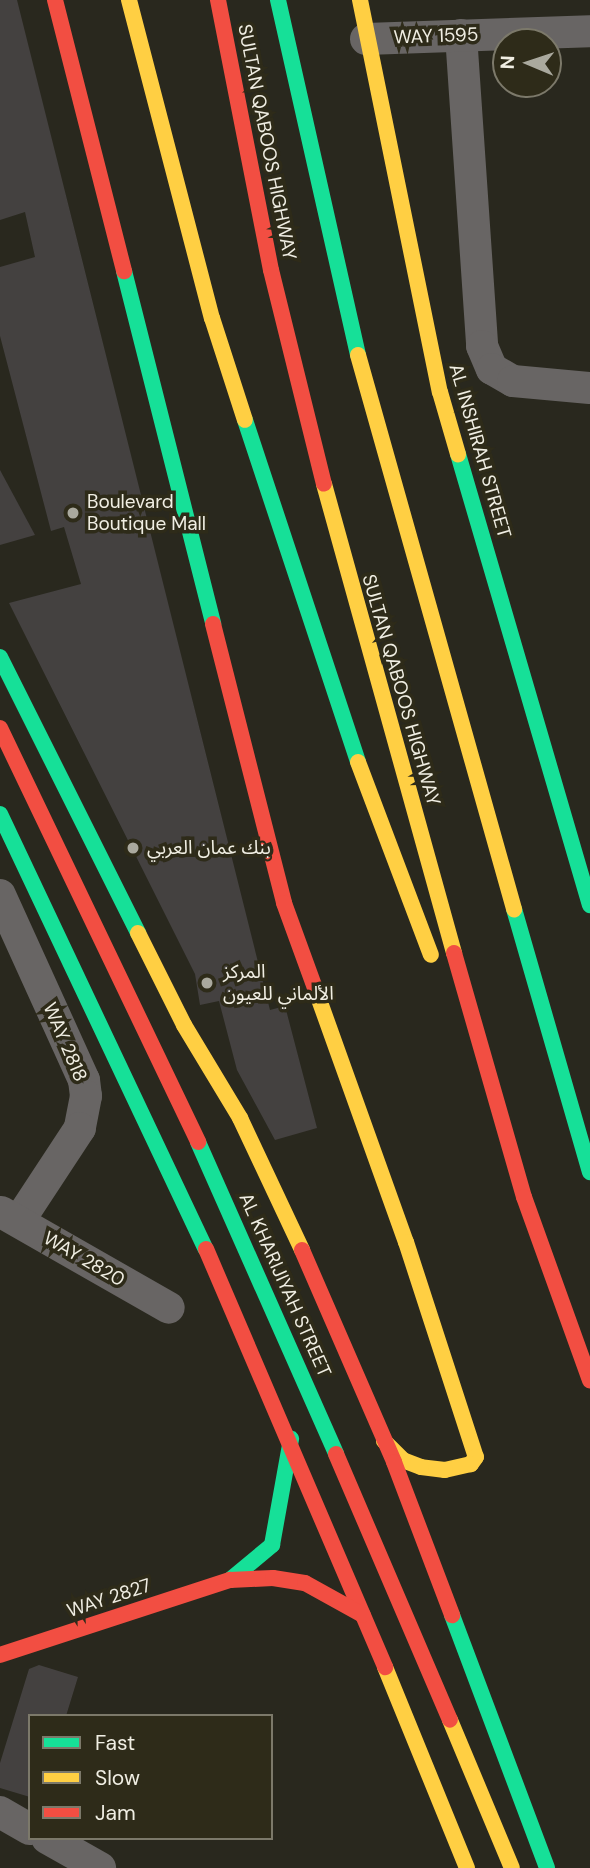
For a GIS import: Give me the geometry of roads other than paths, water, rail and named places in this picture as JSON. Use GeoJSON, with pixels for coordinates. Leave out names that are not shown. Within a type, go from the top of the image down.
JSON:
{"type":"FeatureCollection","features":[{"type":"Feature","properties":{"kind":"main road"},"geometry":{"type":"LineString","coordinates":[[55,0],[284,903],[406,1242],[476,1457],[471,1464],[444,1470],[421,1467],[403,1460],[384,1441]]}},
{"type":"Feature","properties":{"kind":"main road"},"geometry":{"type":"LineString","coordinates":[[129,0],[212,318],[346,731],[440,977]]}},
{"type":"Feature","properties":{"kind":"main road","name":"SULTAN QABOOS HIGHWAY"},"geometry":{"type":"LineString","coordinates":[[218,0],[271,270],[347,577],[524,1197],[590,1380]]}},
{"type":"Feature","properties":{"kind":"main road","name":"SULTAN QABOOS HIGHWAY"},"geometry":{"type":"LineString","coordinates":[[278,0],[368,397],[590,1172]]}},
{"type":"Feature","properties":{"kind":"main road","name":"AL INSHIRAH STREET"},"geometry":{"type":"LineString","coordinates":[[360,0],[440,392],[590,905]]}},
{"type":"Feature","properties":{"kind":"main road"},"geometry":{"type":"LineString","coordinates":[[0,657],[190,1037],[240,1118],[330,1317],[384,1441],[547,1868]]}},
{"type":"Feature","properties":{"kind":"main road","name":"AL KHARIJIYAH STREET"},"geometry":{"type":"LineString","coordinates":[[0,728],[182,1105],[376,1544],[512,1868]]}},
{"type":"Feature","properties":{"kind":"main road"},"geometry":{"type":"LineString","coordinates":[[0,814],[147,1116],[291,1440],[467,1868]]}},
{"type":"Feature","properties":{"kind":"main road"},"geometry":{"type":"LineString","coordinates":[[450,1003],[524,1197]]}},
{"type":"Feature","properties":{"kind":"main road"},"geometry":{"type":"LineString","coordinates":[[182,1105],[217,1141]]}},
{"type":"Feature","properties":{"kind":"main road"},"geometry":{"type":"LineString","coordinates":[[290,1266],[330,1317]]}},
{"type":"Feature","properties":{"kind":"main road","name":"WAY 2827"},"geometry":{"type":"LineString","coordinates":[[230,1580],[272,1545],[291,1440]]}},
{"type":"Feature","properties":{"kind":"main road","name":"WAY 2827"},"geometry":{"type":"LineString","coordinates":[[0,1655],[230,1580],[273,1578],[305,1583],[363,1615]]}},
{"type":"Feature","properties":{"kind":"street","name":"WAY 1595"},"geometry":{"type":"LineString","coordinates":[[366,39],[590,31]]}},
{"type":"Feature","properties":{"kind":"street"},"geometry":{"type":"LineString","coordinates":[[461,35],[482,346],[492,369],[513,381],[590,388]]}},
{"type":"Feature","properties":{"kind":"street","name":"WAY 2818"},"geometry":{"type":"LineString","coordinates":[[0,895],[84,1080],[86,1096],[80,1128],[9,1216]]}},
{"type":"Feature","properties":{"kind":"street","name":"WAY 2820"},"geometry":{"type":"LineString","coordinates":[[9,1216],[169,1308]]}},
{"type":"Feature","properties":{"kind":"street"},"geometry":{"type":"LineString","coordinates":[[0,1812],[28,1828]]}},
{"type":"Feature","properties":{"kind":"street"},"geometry":{"type":"LineString","coordinates":[[51,1840],[100,1868]]}},
{"type":"Feature","properties":{"kind":"place","name":"Boulevard Boutique Mall"},"geometry":{"type":"Point","coordinates":[73,513]}},
{"type":"Feature","properties":{"kind":"place","name":"بنك عمان العربي"},"geometry":{"type":"Point","coordinates":[133,848]}},
{"type":"Feature","properties":{"kind":"place","name":"المركز الألماني للعيون"},"geometry":{"type":"Point","coordinates":[207,983]}}]}
